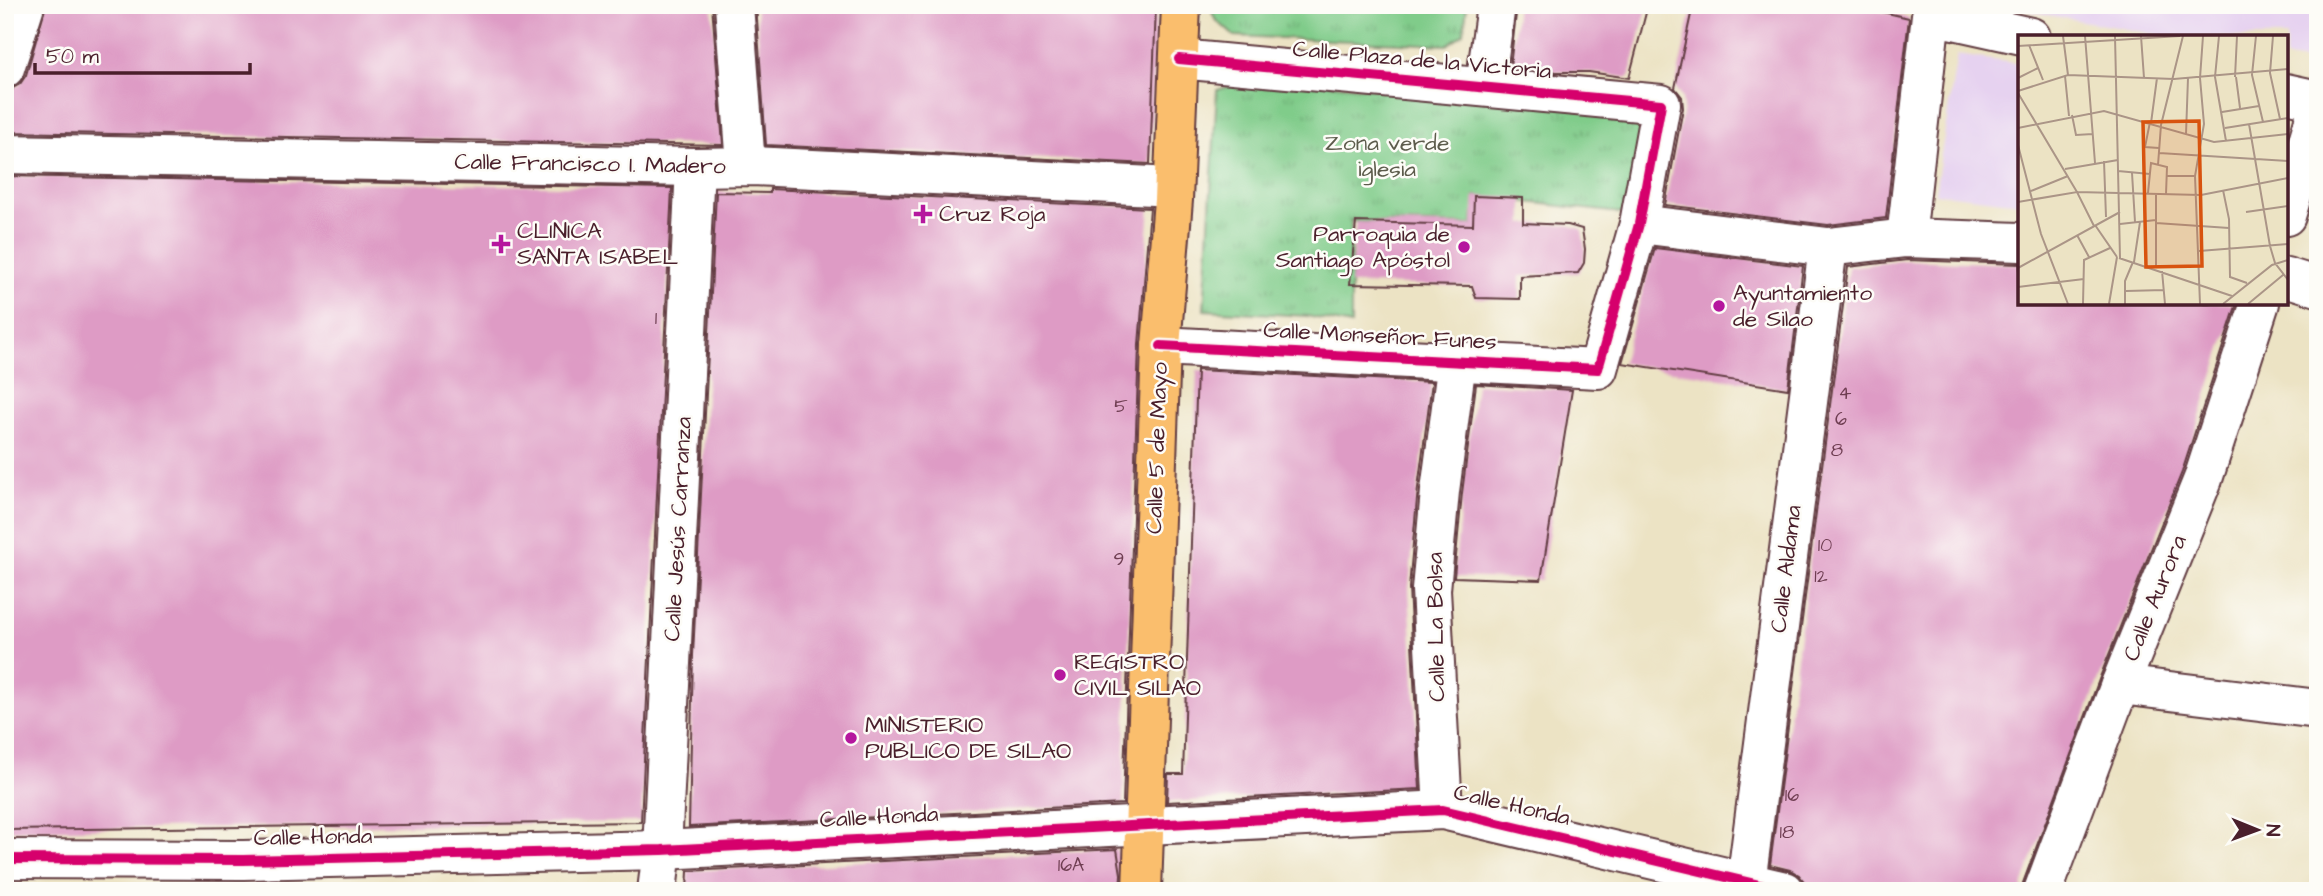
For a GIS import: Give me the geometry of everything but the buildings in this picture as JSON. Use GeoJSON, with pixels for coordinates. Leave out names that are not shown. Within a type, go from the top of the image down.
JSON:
{"type":"FeatureCollection","features":[{"type":"Feature","properties":{"kind":"main road","name":"Calle 5 de Mayo"},"geometry":{"type":"LineString","coordinates":[[1142,891],[1161,346],[1173,187],[1181,5]]}},
{"type":"Feature","properties":{"kind":"street"},"geometry":{"type":"LineString","coordinates":[[5,68],[24,5]]}},
{"type":"Feature","properties":{"kind":"street"},"geometry":{"type":"LineString","coordinates":[[734,5],[745,152],[753,166]]}},
{"type":"Feature","properties":{"kind":"street"},"geometry":{"type":"LineString","coordinates":[[1485,86],[1496,5]]}},
{"type":"Feature","properties":{"kind":"street"},"geometry":{"type":"LineString","coordinates":[[1906,238],[1931,15],[2022,35]]}},
{"type":"Feature","properties":{"kind":"street","name":"Calle Plaza de la Victoria"},"geometry":{"type":"LineString","coordinates":[[1179,58],[1661,104],[1639,224]]}},
{"type":"Feature","properties":{"kind":"street"},"geometry":{"type":"LineString","coordinates":[[2288,94],[2317,112],[2288,209]]}},
{"type":"Feature","properties":{"kind":"street","name":"Calle Francisco I. Madero"},"geometry":{"type":"LineString","coordinates":[[5,154],[753,166],[1173,187]]}},
{"type":"Feature","properties":{"kind":"street","name":"Calle Jesús Carranza"},"geometry":{"type":"LineString","coordinates":[[657,891],[662,850],[695,167]]}},
{"type":"Feature","properties":{"kind":"street"},"geometry":{"type":"LineString","coordinates":[[1639,224],[1828,247],[1906,238],[2018,242]]}},
{"type":"Feature","properties":{"kind":"street","name":"Calle Monseñor Funes"},"geometry":{"type":"LineString","coordinates":[[1161,346],[1598,369],[1639,224]]}},
{"type":"Feature","properties":{"kind":"street","name":"Calle Aldama"},"geometry":{"type":"LineString","coordinates":[[1745,886],[1828,247]]}},
{"type":"Feature","properties":{"kind":"street"},"geometry":{"type":"LineString","coordinates":[[2288,278],[2318,287]]}},
{"type":"Feature","properties":{"kind":"street","name":"Calle Aurora"},"geometry":{"type":"LineString","coordinates":[[2043,891],[2120,685],[2203,479],[2260,304]]}},
{"type":"Feature","properties":{"kind":"street","name":"Calle La Bolsa"},"geometry":{"type":"LineString","coordinates":[[1443,810],[1431,590],[1440,491],[1457,361]]}},
{"type":"Feature","properties":{"kind":"street"},"geometry":{"type":"LineString","coordinates":[[2120,685],[2318,709]]}},
{"type":"Feature","properties":{"kind":"street","name":"Calle Honda"},"geometry":{"type":"LineString","coordinates":[[5,859],[244,876],[662,850],[1443,810],[1745,886],[1786,891]]}},
{"type":"Feature","properties":{"kind":"shaded area"},"geometry":{"type":"Polygon","coordinates":[[[1993,5],[2317,5],[2306,61],[2288,58],[2288,35],[2159,35],[1993,5]]]}},
{"type":"Feature","properties":{"kind":"shaded area"},"geometry":{"type":"Polygon","coordinates":[[[1957,55],[2018,64],[2018,203],[1935,193],[1957,55]]]}},
{"type":"Feature","properties":{"kind":"green space"},"geometry":{"type":"Polygon","coordinates":[[[1209,5],[1467,5],[1464,33],[1447,45],[1234,36],[1215,19],[1209,5]]]}},
{"type":"Feature","properties":{"kind":"green space","name":"Zona verde iglesia"},"geometry":{"type":"Polygon","coordinates":[[[1259,77],[1649,116],[1628,214],[1475,196],[1473,225],[1351,220],[1351,325],[1307,316],[1204,310],[1217,90],[1259,77]]]}},
{"type":"Feature","properties":{"kind":"cycle path"},"geometry":{"type":"LineString","coordinates":[[1161,346],[1598,369],[1639,224],[1661,104],[1179,59]]}},
{"type":"Feature","properties":{"kind":"cycle path"},"geometry":{"type":"LineString","coordinates":[[5,859],[243,860],[662,850],[1443,810],[1785,891]]}},
{"type":"Feature","properties":{"kind":"place","name":"Cruz Roja"},"geometry":{"type":"Point","coordinates":[923,214]}},
{"type":"Feature","properties":{"kind":"place","name":"CLINICA SANTA ISABEL"},"geometry":{"type":"Point","coordinates":[501,244]}},
{"type":"Feature","properties":{"kind":"place","name":"Parroquia de Santiago Apóstol"},"geometry":{"type":"Point","coordinates":[1464,247]}},
{"type":"Feature","properties":{"kind":"place","name":"Ayuntamiento de Silao"},"geometry":{"type":"Point","coordinates":[1719,306]}},
{"type":"Feature","properties":{"kind":"place","name":"REGISTRO CIVIL SILAO"},"geometry":{"type":"Point","coordinates":[1060,675]}},
{"type":"Feature","properties":{"kind":"place","name":"MINISTERIO PUBLICO DE SILAO"},"geometry":{"type":"Point","coordinates":[851,738]}}]}
